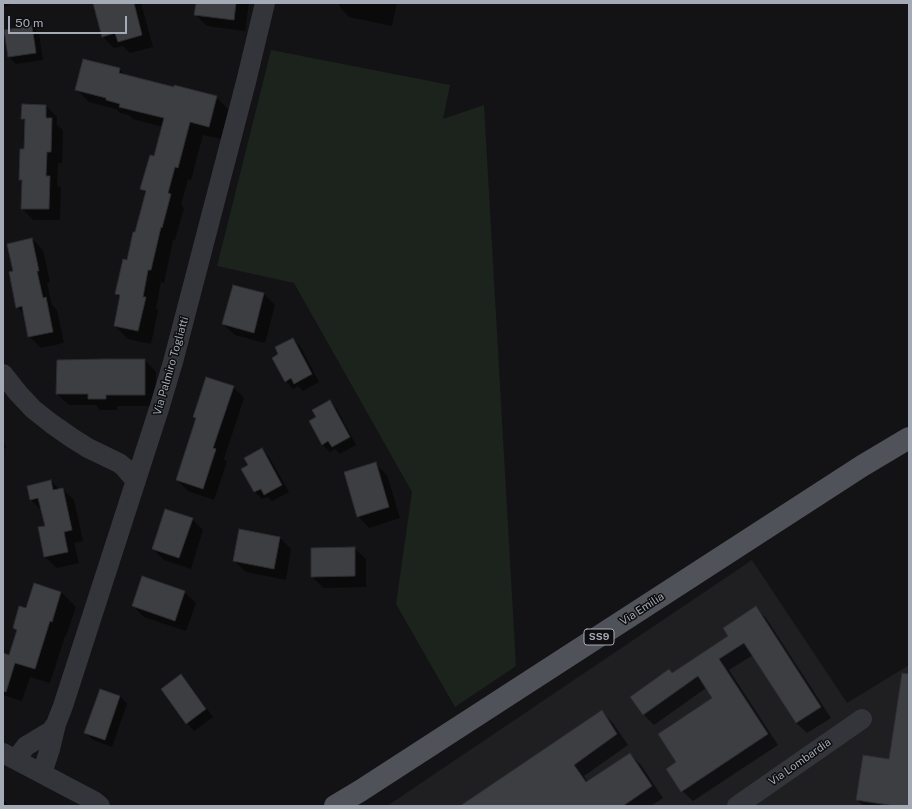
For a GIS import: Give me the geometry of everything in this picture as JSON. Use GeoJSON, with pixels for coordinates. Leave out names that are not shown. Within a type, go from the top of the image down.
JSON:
{"type":"FeatureCollection","features":[{"type":"Feature","properties":{"kind":"main road","name":"Via Emilia"},"geometry":{"type":"LineString","coordinates":[[335,806],[373,783],[862,466],[909,438]]}},
{"type":"Feature","properties":{"kind":"street","name":"Via Palmiro Togliatti"},"geometry":{"type":"LineString","coordinates":[[42,773],[56,724],[136,481],[173,362],[246,82],[265,3]]}},
{"type":"Feature","properties":{"kind":"street"},"geometry":{"type":"LineString","coordinates":[[3,374],[18,393],[52,424],[88,448],[124,467],[136,481]]}},
{"type":"Feature","properties":{"kind":"street","name":"Via Lombardia"},"geometry":{"type":"LineString","coordinates":[[737,806],[862,719]]}},
{"type":"Feature","properties":{"kind":"street","name":"Via Palmiro Togliatti"},"geometry":{"type":"LineString","coordinates":[[9,756],[51,731],[56,724]]}},
{"type":"Feature","properties":{"kind":"street"},"geometry":{"type":"LineString","coordinates":[[9,756],[94,801],[100,806]]}},
{"type":"Feature","properties":{"kind":"shaded area"},"geometry":{"type":"Polygon","coordinates":[[[271,50],[450,85],[443,119],[484,105],[516,666],[455,707],[396,604],[412,492],[294,283],[217,266],[271,50]]]}},
{"type":"Feature","properties":{"kind":"shaded area"},"geometry":{"type":"Polygon","coordinates":[[[752,560],[847,703],[909,665],[909,806],[387,806],[752,560]]]}},
{"type":"Feature","properties":{"kind":"building"},"geometry":{"type":"Polygon","coordinates":[[[93,3],[134,3],[142,35],[118,42],[115,33],[102,37],[93,3]]]}},
{"type":"Feature","properties":{"kind":"building"},"geometry":{"type":"Polygon","coordinates":[[[196,3],[236,3],[234,20],[194,15],[196,3]]]}},
{"type":"Feature","properties":{"kind":"building"},"geometry":{"type":"Polygon","coordinates":[[[32,26],[36,53],[8,57],[4,30],[32,26]]]}},
{"type":"Feature","properties":{"kind":"building"},"geometry":{"type":"Polygon","coordinates":[[[83,59],[120,68],[119,73],[217,96],[209,127],[190,122],[178,168],[175,167],[168,193],[171,194],[162,228],[161,227],[151,270],[148,270],[143,297],[146,297],[138,331],[114,326],[120,295],[115,294],[123,259],[127,260],[133,232],[135,232],[146,191],[140,189],[150,155],[154,156],[164,118],[119,107],[120,104],[106,100],[106,98],[75,90],[83,59]]]}},
{"type":"Feature","properties":{"kind":"building"},"geometry":{"type":"Polygon","coordinates":[[[22,104],[46,105],[46,118],[52,118],[51,152],[47,152],[46,176],[50,176],[49,209],[21,209],[22,180],[19,180],[20,149],[24,149],[25,119],[21,119],[22,104]]]}},
{"type":"Feature","properties":{"kind":"building"},"geometry":{"type":"Polygon","coordinates":[[[32,238],[43,298],[46,297],[53,332],[28,337],[22,306],[16,308],[9,272],[13,271],[7,244],[32,238]]]}},
{"type":"Feature","properties":{"kind":"building"},"geometry":{"type":"Polygon","coordinates":[[[233,285],[264,293],[254,333],[222,324],[233,285]]]}},
{"type":"Feature","properties":{"kind":"building"},"geometry":{"type":"Polygon","coordinates":[[[293,338],[312,374],[294,384],[291,378],[285,382],[272,358],[278,354],[275,347],[293,338]]]}},
{"type":"Feature","properties":{"kind":"building"},"geometry":{"type":"Polygon","coordinates":[[[145,359],[145,395],[106,395],[106,399],[88,399],[88,394],[56,394],[57,360],[145,359]]]}},
{"type":"Feature","properties":{"kind":"building"},"geometry":{"type":"Polygon","coordinates":[[[206,377],[234,386],[213,448],[216,449],[203,489],[176,480],[196,418],[193,417],[206,377]]]}},
{"type":"Feature","properties":{"kind":"building"},"geometry":{"type":"Polygon","coordinates":[[[330,400],[350,437],[332,447],[328,441],[322,445],[309,421],[316,417],[312,410],[330,400]]]}},
{"type":"Feature","properties":{"kind":"building"},"geometry":{"type":"Polygon","coordinates":[[[262,448],[282,485],[264,495],[261,489],[254,492],[241,469],[248,465],[244,458],[262,448]]]}},
{"type":"Feature","properties":{"kind":"building"},"geometry":{"type":"Polygon","coordinates":[[[376,462],[389,507],[357,517],[344,472],[376,462]]]}},
{"type":"Feature","properties":{"kind":"building"},"geometry":{"type":"Polygon","coordinates":[[[51,480],[53,490],[63,488],[72,530],[64,532],[68,552],[44,557],[38,527],[45,526],[38,498],[30,500],[27,486],[51,480]]]}},
{"type":"Feature","properties":{"kind":"building"},"geometry":{"type":"Polygon","coordinates":[[[165,509],[193,518],[179,558],[152,549],[165,509]]]}},
{"type":"Feature","properties":{"kind":"building"},"geometry":{"type":"Polygon","coordinates":[[[239,529],[280,537],[274,569],[233,561],[239,529]]]}},
{"type":"Feature","properties":{"kind":"building"},"geometry":{"type":"Polygon","coordinates":[[[355,547],[355,576],[311,577],[311,548],[355,547]]]}},
{"type":"Feature","properties":{"kind":"building"},"geometry":{"type":"Polygon","coordinates":[[[142,576],[185,591],[175,621],[132,606],[142,576]]]}},
{"type":"Feature","properties":{"kind":"building"},"geometry":{"type":"Polygon","coordinates":[[[34,583],[61,592],[35,669],[15,663],[6,692],[3,691],[3,653],[9,655],[17,630],[13,628],[19,606],[26,608],[34,583]]]}},
{"type":"Feature","properties":{"kind":"building"},"geometry":{"type":"Polygon","coordinates":[[[756,606],[821,707],[796,723],[744,643],[719,659],[768,734],[681,792],[666,769],[676,762],[658,734],[712,698],[698,676],[643,715],[630,697],[669,669],[672,673],[728,636],[723,628],[756,606]]]}},
{"type":"Feature","properties":{"kind":"building"},"geometry":{"type":"Polygon","coordinates":[[[902,673],[909,674],[909,806],[895,806],[856,800],[863,755],[889,759],[902,673]]]}},
{"type":"Feature","properties":{"kind":"building"},"geometry":{"type":"Polygon","coordinates":[[[181,674],[206,709],[186,724],[161,689],[181,674]]]}},
{"type":"Feature","properties":{"kind":"building"},"geometry":{"type":"Polygon","coordinates":[[[100,689],[120,696],[105,740],[84,733],[100,689]]]}},
{"type":"Feature","properties":{"kind":"building"},"geometry":{"type":"Polygon","coordinates":[[[602,710],[617,734],[574,765],[586,782],[630,753],[652,786],[623,806],[460,806],[602,710]]]}}]}
